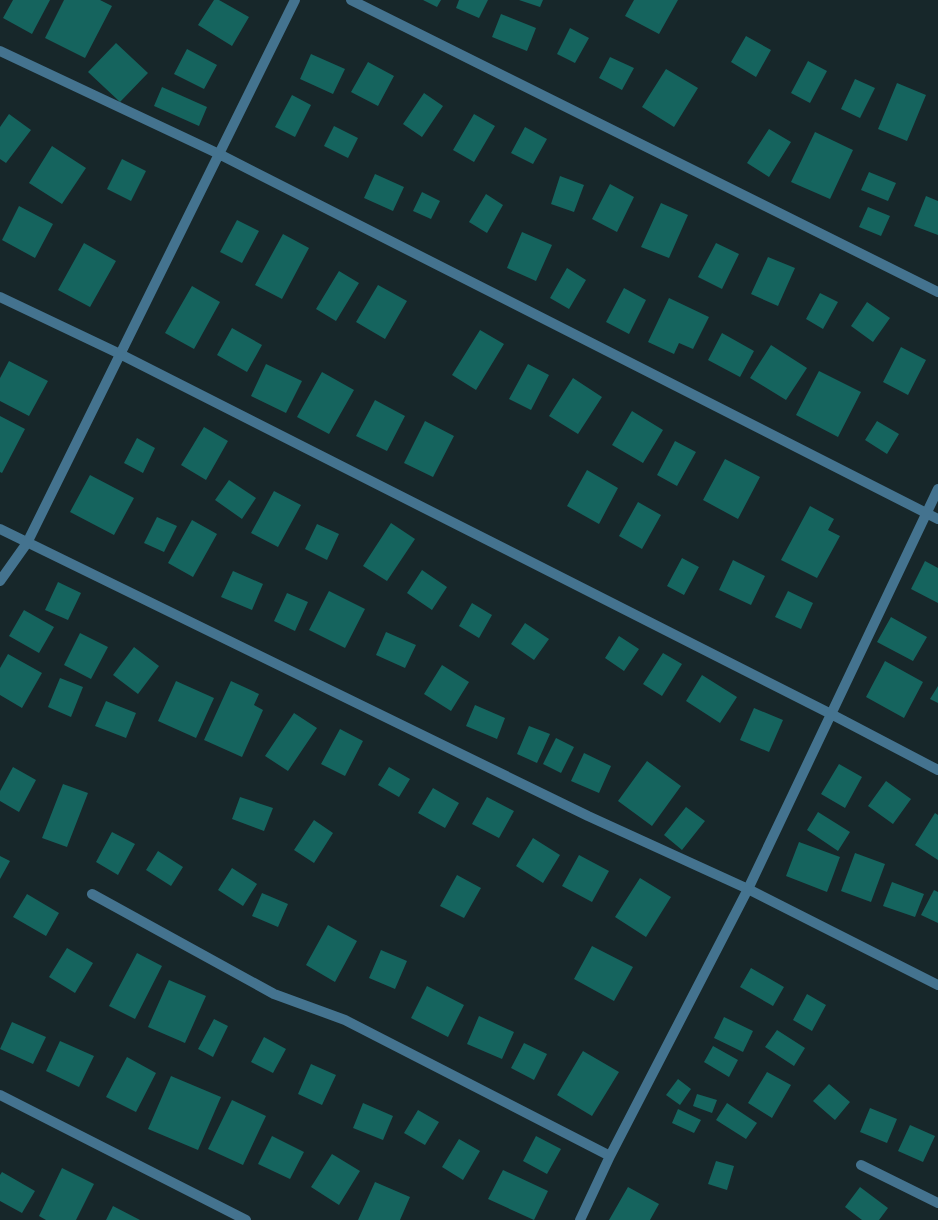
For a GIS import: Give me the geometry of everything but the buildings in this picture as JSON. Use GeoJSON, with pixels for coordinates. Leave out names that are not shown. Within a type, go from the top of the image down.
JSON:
{"type":"FeatureCollection","features":[{"type":"Feature","properties":{"kind":"street"},"geometry":{"type":"LineString","coordinates":[[0,581],[27,543],[295,0]]}},
{"type":"Feature","properties":{"kind":"street"},"geometry":{"type":"LineString","coordinates":[[351,0],[938,292]]}},
{"type":"Feature","properties":{"kind":"street"},"geometry":{"type":"LineString","coordinates":[[0,51],[219,154],[938,519]]}},
{"type":"Feature","properties":{"kind":"street"},"geometry":{"type":"LineString","coordinates":[[0,297],[120,354],[938,770]]}},
{"type":"Feature","properties":{"kind":"street"},"geometry":{"type":"LineString","coordinates":[[580,1220],[610,1156],[748,890],[938,489]]}},
{"type":"Feature","properties":{"kind":"street"},"geometry":{"type":"LineString","coordinates":[[0,529],[588,816],[748,890],[938,985]]}},
{"type":"Feature","properties":{"kind":"street"},"geometry":{"type":"LineString","coordinates":[[92,894],[274,994],[345,1020],[610,1156]]}},
{"type":"Feature","properties":{"kind":"street"},"geometry":{"type":"LineString","coordinates":[[0,1095],[246,1220]]}},
{"type":"Feature","properties":{"kind":"street"},"geometry":{"type":"LineString","coordinates":[[862,1165],[938,1203]]}}]}
